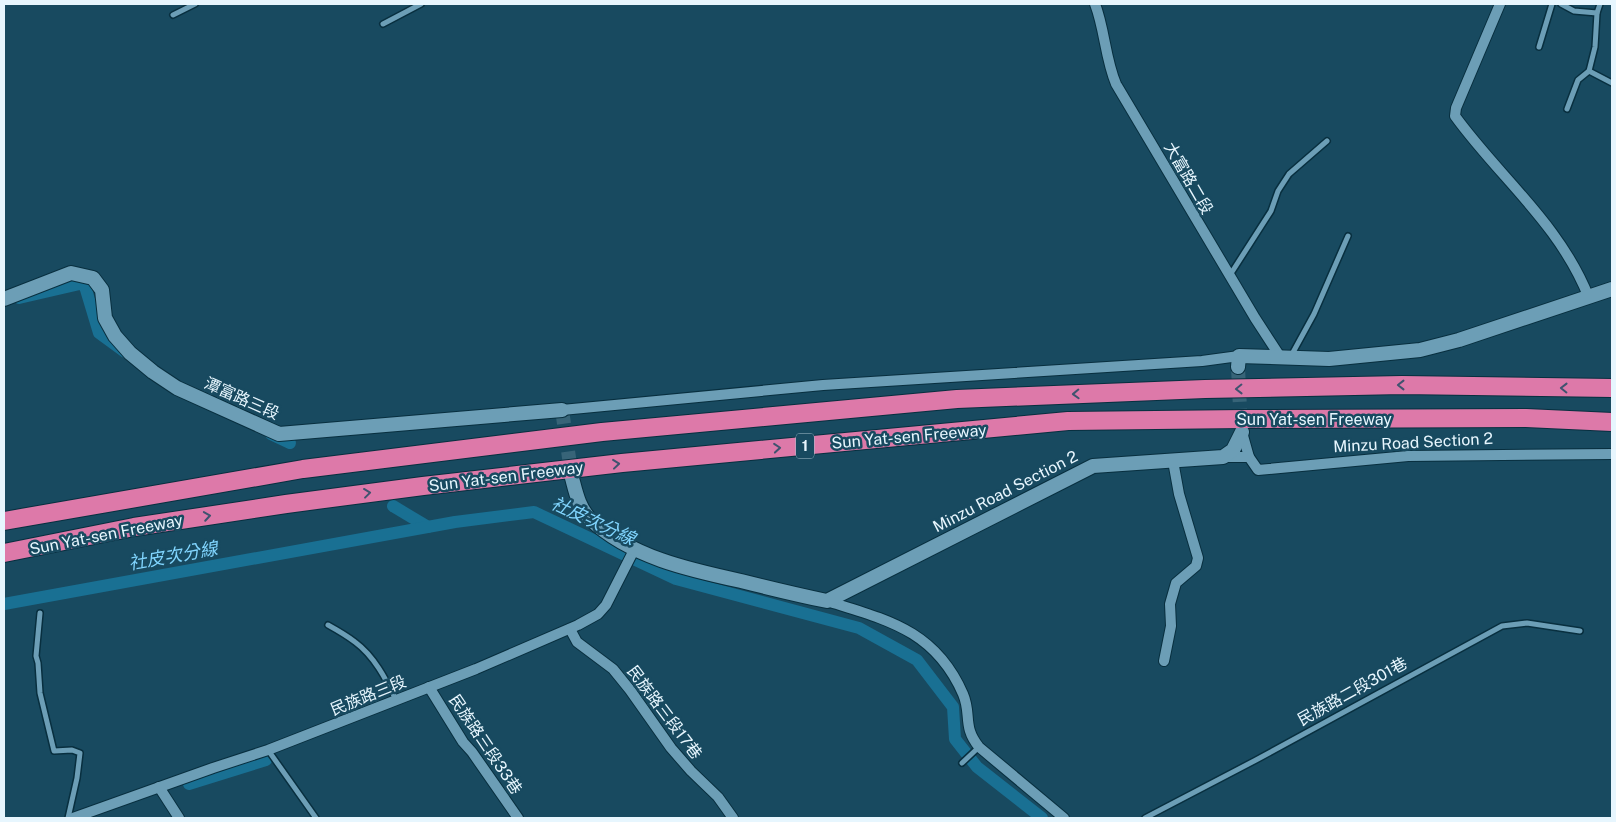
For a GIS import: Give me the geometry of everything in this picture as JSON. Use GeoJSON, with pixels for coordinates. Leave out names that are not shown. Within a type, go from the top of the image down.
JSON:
{"type":"FeatureCollection","features":[{"type":"Feature","properties":{"kind":"highway","name":"Sun Yat-sen Freeway"},"geometry":{"type":"LineString","coordinates":[[4,521],[302,469],[602,432],[957,399],[1205,389],[1402,385],[1612,388]]}},
{"type":"Feature","properties":{"kind":"highway","name":"Sun Yat-sen Freeway"},"geometry":{"type":"LineString","coordinates":[[4,554],[134,527],[424,486],[622,463],[1068,421],[1526,418],[1612,422]]}},
{"type":"Feature","properties":{"kind":"street","name":"大富路二段"},"geometry":{"type":"LineString","coordinates":[[1096,4],[1110,70],[1116,84],[1230,275],[1285,358]]}},
{"type":"Feature","properties":{"kind":"street"},"geometry":{"type":"LineString","coordinates":[[1500,4],[1456,108],[1456,116],[1550,228],[1579,274],[1588,298]]}},
{"type":"Feature","properties":{"kind":"street","name":"潭富路三段"},"geometry":{"type":"LineString","coordinates":[[4,299],[71,274],[93,278],[102,290],[105,318],[114,336],[130,353],[178,388],[279,434],[465,420],[562,410]]}},
{"type":"Feature","properties":{"kind":"street"},"geometry":{"type":"LineString","coordinates":[[562,410],[823,385],[1202,361],[1239,362],[1285,358],[1329,359],[1420,350],[1460,340],[1612,289]]}},
{"type":"Feature","properties":{"kind":"street"},"geometry":{"type":"LineString","coordinates":[[1223,457],[1233,450],[1242,432]]}},
{"type":"Feature","properties":{"kind":"street"},"geometry":{"type":"LineString","coordinates":[[1223,457],[1248,457],[1242,432]]}},
{"type":"Feature","properties":{"kind":"street","name":"Minzu Road Section 2"},"geometry":{"type":"LineString","coordinates":[[1248,457],[1258,470],[1408,456],[1612,454]]}},
{"type":"Feature","properties":{"kind":"street","name":"Minzu Road Section 2"},"geometry":{"type":"LineString","coordinates":[[827,601],[1093,466],[1223,457]]}},
{"type":"Feature","properties":{"kind":"street"},"geometry":{"type":"LineString","coordinates":[[1164,661],[1171,626],[1170,604],[1176,583],[1196,566],[1198,558],[1173,461]]}},
{"type":"Feature","properties":{"kind":"street"},"geometry":{"type":"LineString","coordinates":[[572,478],[578,502],[589,518],[634,551],[663,562],[827,601],[891,622],[920,638],[943,661],[958,683],[967,704],[967,724],[977,749],[1064,818]]}},
{"type":"Feature","properties":{"kind":"street","name":"民族路三段"},"geometry":{"type":"LineString","coordinates":[[73,818],[268,750],[397,700],[570,629],[602,610],[634,551]]}},
{"type":"Feature","properties":{"kind":"street","name":"民族路三段17巷"},"geometry":{"type":"LineString","coordinates":[[570,629],[577,642],[613,669],[671,748],[690,771],[718,797],[732,818]]}},
{"type":"Feature","properties":{"kind":"street","name":"民族路三段33巷"},"geometry":{"type":"LineString","coordinates":[[429,687],[463,742],[518,818]]}},
{"type":"Feature","properties":{"kind":"street"},"geometry":{"type":"LineString","coordinates":[[160,787],[179,818]]}},
{"type":"Feature","properties":{"kind":"lane"},"geometry":{"type":"LineString","coordinates":[[173,15],[195,4]]}},
{"type":"Feature","properties":{"kind":"lane"},"geometry":{"type":"LineString","coordinates":[[383,24],[421,4]]}},
{"type":"Feature","properties":{"kind":"lane"},"geometry":{"type":"LineString","coordinates":[[1539,47],[1552,4]]}},
{"type":"Feature","properties":{"kind":"lane"},"geometry":{"type":"LineString","coordinates":[[1562,4],[1574,11],[1597,12]]}},
{"type":"Feature","properties":{"kind":"lane"},"geometry":{"type":"LineString","coordinates":[[1574,4],[1574,11]]}},
{"type":"Feature","properties":{"kind":"lane"},"geometry":{"type":"LineString","coordinates":[[1567,109],[1578,80],[1589,71],[1595,47],[1597,12],[1600,4]]}},
{"type":"Feature","properties":{"kind":"lane"},"geometry":{"type":"LineString","coordinates":[[1589,71],[1612,83]]}},
{"type":"Feature","properties":{"kind":"lane"},"geometry":{"type":"LineString","coordinates":[[1230,275],[1271,211],[1278,190],[1289,174],[1327,141]]}},
{"type":"Feature","properties":{"kind":"lane"},"geometry":{"type":"LineString","coordinates":[[1285,358],[1314,314],[1348,236]]}},
{"type":"Feature","properties":{"kind":"lane"},"geometry":{"type":"LineString","coordinates":[[40,614],[36,656],[40,693],[54,751],[72,750],[80,753],[79,772],[68,818]]}},
{"type":"Feature","properties":{"kind":"lane","name":"民族路二段301巷"},"geometry":{"type":"LineString","coordinates":[[1145,818],[1502,626],[1527,623],[1580,631]]}},
{"type":"Feature","properties":{"kind":"lane"},"geometry":{"type":"LineString","coordinates":[[328,625],[366,651],[387,680],[397,700]]}},
{"type":"Feature","properties":{"kind":"lane"},"geometry":{"type":"LineString","coordinates":[[962,763],[977,749]]}},
{"type":"Feature","properties":{"kind":"lane"},"geometry":{"type":"LineString","coordinates":[[268,750],[316,818]]}},
{"type":"Feature","properties":{"kind":"waterway"},"geometry":{"type":"LineString","coordinates":[[19,298],[84,283],[99,333],[125,352]]}},
{"type":"Feature","properties":{"kind":"waterway"},"geometry":{"type":"LineString","coordinates":[[271,434],[290,443]]}},
{"type":"Feature","properties":{"kind":"waterway"},"geometry":{"type":"LineString","coordinates":[[393,506],[428,527]]}},
{"type":"Feature","properties":{"kind":"waterway","name":"社皮次分線"},"geometry":{"type":"LineString","coordinates":[[4,604],[455,522],[534,512],[676,579],[859,628],[917,660],[953,707],[955,739],[977,767],[1042,818]]}},
{"type":"Feature","properties":{"kind":"waterway"},"geometry":{"type":"LineString","coordinates":[[189,784],[266,760]]}},
{"type":"Feature","properties":{"kind":"tunnel"},"geometry":{"type":"LineString","coordinates":[[1238,367],[1241,429]]}},
{"type":"Feature","properties":{"kind":"tunnel"},"geometry":{"type":"LineString","coordinates":[[562,410],[572,478]]}}]}
